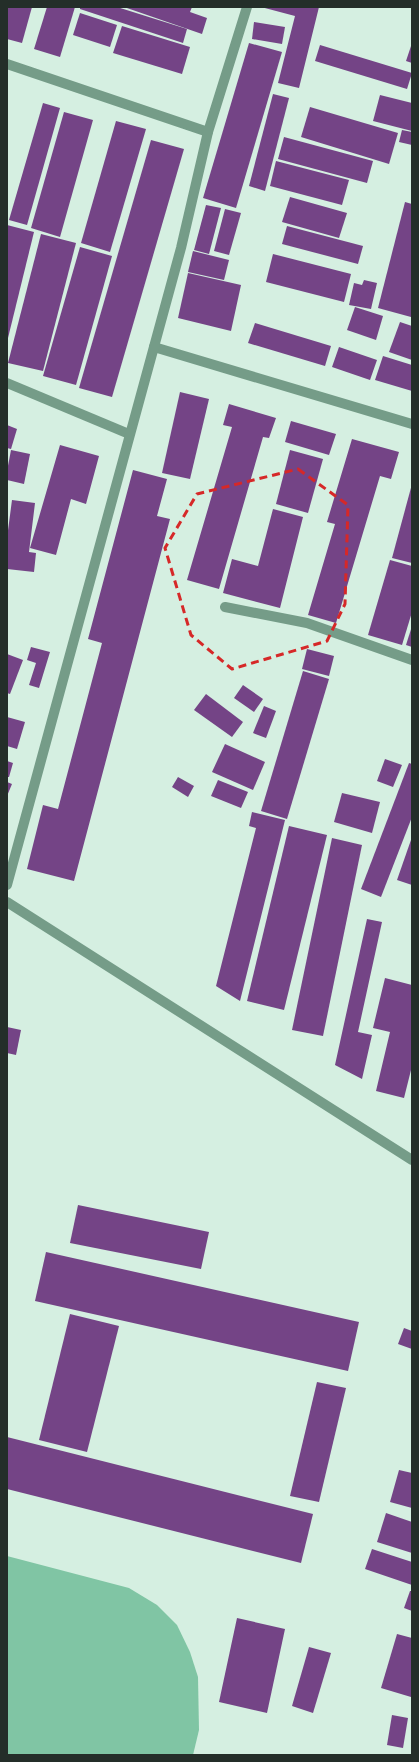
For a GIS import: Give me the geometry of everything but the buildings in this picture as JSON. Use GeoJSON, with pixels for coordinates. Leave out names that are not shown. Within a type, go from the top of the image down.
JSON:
{"type":"FeatureCollection","features":[{"type":"Feature","properties":{"kind":"street"},"geometry":{"type":"LineString","coordinates":[[7,885],[181,248],[208,132],[247,7]]}},
{"type":"Feature","properties":{"kind":"street"},"geometry":{"type":"LineString","coordinates":[[7,64],[208,132]]}},
{"type":"Feature","properties":{"kind":"street"},"geometry":{"type":"LineString","coordinates":[[154,348],[412,424]]}},
{"type":"Feature","properties":{"kind":"street"},"geometry":{"type":"LineString","coordinates":[[7,383],[129,434]]}},
{"type":"Feature","properties":{"kind":"street"},"geometry":{"type":"LineString","coordinates":[[225,607],[307,622],[412,660]]}},
{"type":"Feature","properties":{"kind":"street"},"geometry":{"type":"LineString","coordinates":[[7,902],[412,1160]]}},
{"type":"Feature","properties":{"kind":"highlighted area"},"geometry":{"type":"Polygon","coordinates":[[[298,469],[348,505],[345,604],[327,641],[232,669],[191,635],[165,548],[197,494],[298,469]]]}},
{"type":"Feature","properties":{"kind":"green space"},"geometry":{"type":"Polygon","coordinates":[[[7,1556],[129,1588],[157,1605],[177,1625],[190,1652],[198,1677],[199,1730],[193,1755],[7,1755],[7,1556]]]}}]}
